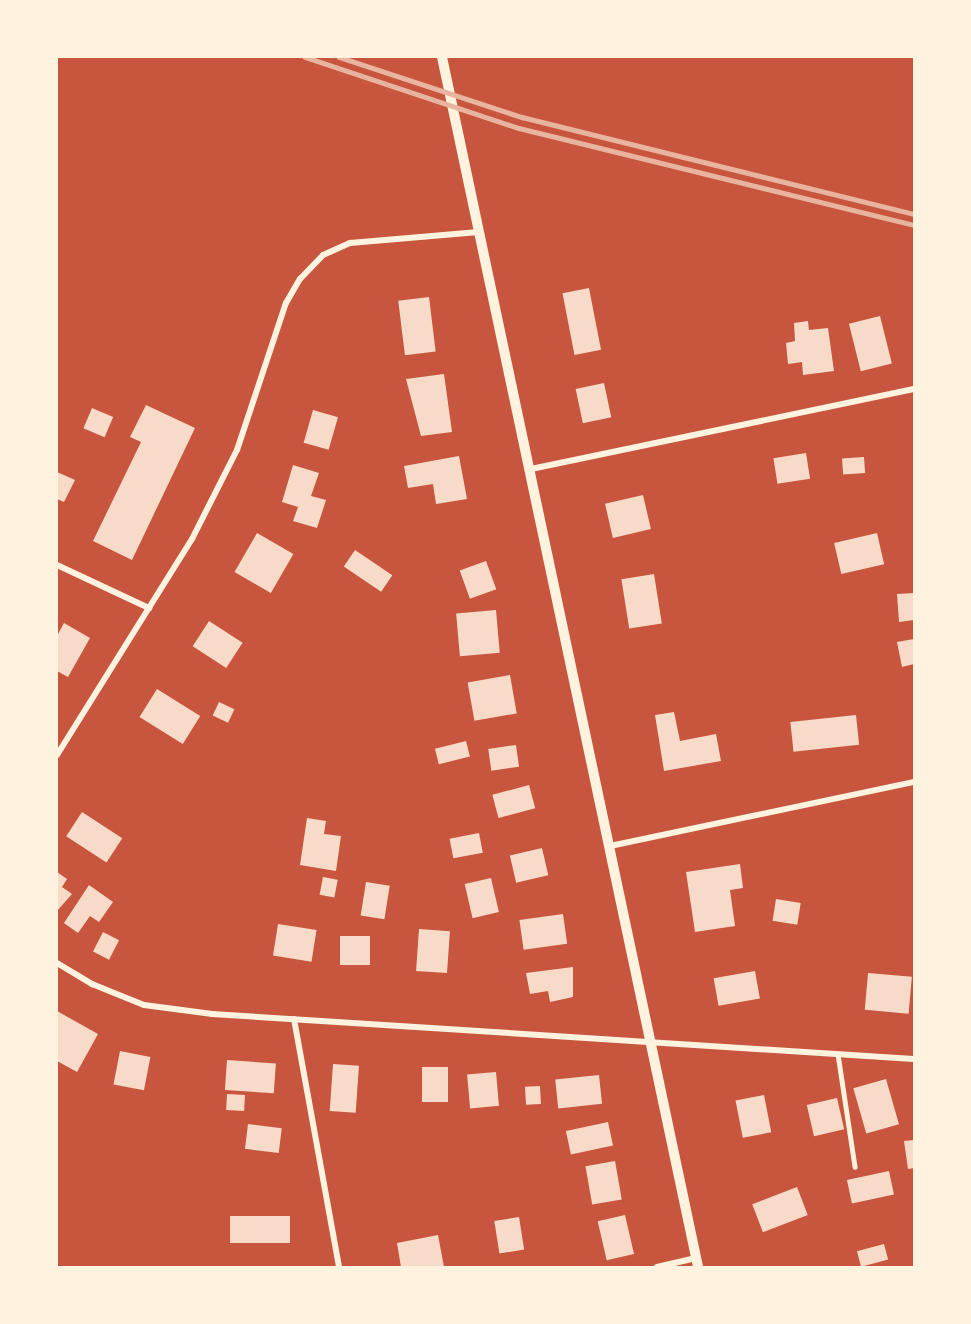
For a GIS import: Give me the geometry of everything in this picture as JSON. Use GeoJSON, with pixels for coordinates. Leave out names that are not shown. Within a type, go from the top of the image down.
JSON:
{"type":"FeatureCollection","features":[{"type":"Feature","properties":{"kind":"street"},"geometry":{"type":"LineString","coordinates":[[442,57],[652,1041],[697,1263],[657,1267]]}},
{"type":"Feature","properties":{"kind":"street"},"geometry":{"type":"LineString","coordinates":[[57,755],[149,608],[237,450],[286,303],[300,279],[322,255],[350,243],[479,232]]}},
{"type":"Feature","properties":{"kind":"street"},"geometry":{"type":"LineString","coordinates":[[531,469],[914,389]]}},
{"type":"Feature","properties":{"kind":"street"},"geometry":{"type":"LineString","coordinates":[[57,565],[149,608]]}},
{"type":"Feature","properties":{"kind":"street"},"geometry":{"type":"LineString","coordinates":[[610,846],[914,782]]}},
{"type":"Feature","properties":{"kind":"street"},"geometry":{"type":"LineString","coordinates":[[57,963],[92,984],[144,1005],[294,1020],[914,1059]]}},
{"type":"Feature","properties":{"kind":"street"},"geometry":{"type":"LineString","coordinates":[[294,1020],[339,1267]]}},
{"type":"Feature","properties":{"kind":"lane"},"geometry":{"type":"LineString","coordinates":[[838,1054],[855,1167]]}},
{"type":"Feature","properties":{"kind":"building"},"geometry":{"type":"Polygon","coordinates":[[[589,288],[601,350],[575,355],[562,293],[589,288]]]}},
{"type":"Feature","properties":{"kind":"building"},"geometry":{"type":"Polygon","coordinates":[[[429,297],[436,352],[405,355],[398,301],[429,297]]]}},
{"type":"Feature","properties":{"kind":"building"},"geometry":{"type":"Polygon","coordinates":[[[880,316],[892,364],[861,371],[849,324],[880,316]]]}},
{"type":"Feature","properties":{"kind":"building"},"geometry":{"type":"Polygon","coordinates":[[[808,321],[809,330],[828,328],[834,371],[803,375],[802,362],[788,364],[786,343],[795,341],[794,323],[808,321]]]}},
{"type":"Feature","properties":{"kind":"building"},"geometry":{"type":"Polygon","coordinates":[[[444,374],[452,432],[421,436],[406,379],[444,374]]]}},
{"type":"Feature","properties":{"kind":"building"},"geometry":{"type":"Polygon","coordinates":[[[604,383],[611,417],[583,423],[576,389],[604,383]]]}},
{"type":"Feature","properties":{"kind":"building"},"geometry":{"type":"Polygon","coordinates":[[[146,405],[195,428],[132,560],[93,541],[141,442],[130,437],[146,405]]]}},
{"type":"Feature","properties":{"kind":"building"},"geometry":{"type":"Polygon","coordinates":[[[92,408],[113,417],[105,437],[83,428],[92,408]]]}},
{"type":"Feature","properties":{"kind":"building"},"geometry":{"type":"Polygon","coordinates":[[[313,410],[338,417],[329,450],[304,443],[313,410]]]}},
{"type":"Feature","properties":{"kind":"building"},"geometry":{"type":"Polygon","coordinates":[[[806,453],[810,479],[777,484],[773,458],[806,453]]]}},
{"type":"Feature","properties":{"kind":"building"},"geometry":{"type":"Polygon","coordinates":[[[459,456],[467,499],[436,504],[433,484],[408,488],[404,466],[459,456]]]}},
{"type":"Feature","properties":{"kind":"building"},"geometry":{"type":"Polygon","coordinates":[[[864,457],[865,473],[843,474],[842,459],[864,457]]]}},
{"type":"Feature","properties":{"kind":"building"},"geometry":{"type":"Polygon","coordinates":[[[293,465],[319,473],[311,496],[326,500],[317,528],[293,521],[298,507],[282,502],[293,465]]]}},
{"type":"Feature","properties":{"kind":"building"},"geometry":{"type":"Polygon","coordinates":[[[57,472],[75,480],[64,502],[57,499],[57,472]]]}},
{"type":"Feature","properties":{"kind":"building"},"geometry":{"type":"Polygon","coordinates":[[[643,495],[651,529],[613,538],[605,504],[643,495]]]}},
{"type":"Feature","properties":{"kind":"building"},"geometry":{"type":"Polygon","coordinates":[[[257,533],[293,554],[271,593],[234,572],[257,533]]]}},
{"type":"Feature","properties":{"kind":"building"},"geometry":{"type":"Polygon","coordinates":[[[877,533],[884,564],[841,574],[834,543],[877,533]]]}},
{"type":"Feature","properties":{"kind":"building"},"geometry":{"type":"Polygon","coordinates":[[[355,550],[392,575],[381,592],[344,567],[355,550]]]}},
{"type":"Feature","properties":{"kind":"building"},"geometry":{"type":"Polygon","coordinates":[[[486,561],[496,589],[470,599],[460,571],[486,561]]]}},
{"type":"Feature","properties":{"kind":"building"},"geometry":{"type":"Polygon","coordinates":[[[654,574],[662,623],[629,629],[621,579],[654,574]]]}},
{"type":"Feature","properties":{"kind":"building"},"geometry":{"type":"Polygon","coordinates":[[[914,593],[914,620],[899,622],[897,594],[914,593]]]}},
{"type":"Feature","properties":{"kind":"building"},"geometry":{"type":"Polygon","coordinates":[[[496,610],[500,653],[460,656],[456,613],[496,610]]]}},
{"type":"Feature","properties":{"kind":"building"},"geometry":{"type":"Polygon","coordinates":[[[209,621],[243,643],[226,668],[193,646],[209,621]]]}},
{"type":"Feature","properties":{"kind":"building"},"geometry":{"type":"Polygon","coordinates":[[[64,623],[90,638],[68,677],[57,671],[57,636],[64,623]]]}},
{"type":"Feature","properties":{"kind":"building"},"geometry":{"type":"Polygon","coordinates":[[[914,639],[914,664],[902,667],[897,642],[914,639]]]}},
{"type":"Feature","properties":{"kind":"building"},"geometry":{"type":"Polygon","coordinates":[[[510,675],[517,713],[474,721],[468,682],[510,675]]]}},
{"type":"Feature","properties":{"kind":"building"},"geometry":{"type":"Polygon","coordinates":[[[157,689],[200,716],[183,744],[140,717],[157,689]]]}},
{"type":"Feature","properties":{"kind":"building"},"geometry":{"type":"Polygon","coordinates":[[[219,702],[234,709],[228,723],[213,716],[219,702]]]}},
{"type":"Feature","properties":{"kind":"building"},"geometry":{"type":"Polygon","coordinates":[[[674,712],[680,741],[716,734],[721,761],[664,771],[655,715],[674,712]]]}},
{"type":"Feature","properties":{"kind":"building"},"geometry":{"type":"Polygon","coordinates":[[[856,715],[859,745],[793,752],[790,722],[856,715]]]}},
{"type":"Feature","properties":{"kind":"building"},"geometry":{"type":"Polygon","coordinates":[[[466,741],[470,757],[439,764],[435,749],[466,741]]]}},
{"type":"Feature","properties":{"kind":"building"},"geometry":{"type":"Polygon","coordinates":[[[516,745],[519,767],[491,771],[488,749],[516,745]]]}},
{"type":"Feature","properties":{"kind":"building"},"geometry":{"type":"Polygon","coordinates":[[[529,785],[535,808],[499,818],[492,795],[529,785]]]}},
{"type":"Feature","properties":{"kind":"building"},"geometry":{"type":"Polygon","coordinates":[[[82,812],[122,838],[106,862],[66,836],[82,812]]]}},
{"type":"Feature","properties":{"kind":"building"},"geometry":{"type":"Polygon","coordinates":[[[307,818],[326,821],[324,834],[341,836],[336,871],[300,865],[307,818]]]}},
{"type":"Feature","properties":{"kind":"building"},"geometry":{"type":"Polygon","coordinates":[[[479,833],[483,853],[453,858],[450,839],[479,833]]]}},
{"type":"Feature","properties":{"kind":"building"},"geometry":{"type":"Polygon","coordinates":[[[542,848],[548,875],[516,883],[510,855],[542,848]]]}},
{"type":"Feature","properties":{"kind":"building"},"geometry":{"type":"Polygon","coordinates":[[[740,864],[743,888],[730,890],[735,926],[695,932],[686,872],[740,864]]]}},
{"type":"Feature","properties":{"kind":"building"},"geometry":{"type":"Polygon","coordinates":[[[57,872],[67,879],[62,887],[72,894],[57,911],[57,872]]]}},
{"type":"Feature","properties":{"kind":"building"},"geometry":{"type":"Polygon","coordinates":[[[323,877],[338,880],[334,898],[320,895],[323,877]]]}},
{"type":"Feature","properties":{"kind":"building"},"geometry":{"type":"Polygon","coordinates":[[[491,878],[499,912],[473,918],[465,884],[491,878]]]}},
{"type":"Feature","properties":{"kind":"building"},"geometry":{"type":"Polygon","coordinates":[[[366,882],[390,886],[384,919],[361,916],[366,882]]]}},
{"type":"Feature","properties":{"kind":"building"},"geometry":{"type":"Polygon","coordinates":[[[89,885],[113,902],[99,922],[90,916],[78,933],[64,923],[89,885]]]}},
{"type":"Feature","properties":{"kind":"building"},"geometry":{"type":"Polygon","coordinates":[[[776,899],[801,903],[797,925],[773,921],[776,899]]]}},
{"type":"Feature","properties":{"kind":"building"},"geometry":{"type":"Polygon","coordinates":[[[563,914],[567,944],[524,950],[519,920],[563,914]]]}},
{"type":"Feature","properties":{"kind":"building"},"geometry":{"type":"Polygon","coordinates":[[[278,924],[317,930],[312,962],[273,956],[278,924]]]}},
{"type":"Feature","properties":{"kind":"building"},"geometry":{"type":"Polygon","coordinates":[[[419,929],[450,931],[447,973],[416,971],[419,929]]]}},
{"type":"Feature","properties":{"kind":"building"},"geometry":{"type":"Polygon","coordinates":[[[103,932],[119,940],[109,960],[93,952],[103,932]]]}},
{"type":"Feature","properties":{"kind":"building"},"geometry":{"type":"Polygon","coordinates":[[[340,936],[370,936],[370,965],[340,965],[340,936]]]}},
{"type":"Feature","properties":{"kind":"building"},"geometry":{"type":"Polygon","coordinates":[[[573,967],[573,997],[550,1002],[548,991],[530,994],[526,973],[573,967]]]}},
{"type":"Feature","properties":{"kind":"building"},"geometry":{"type":"Polygon","coordinates":[[[755,971],[760,999],[719,1006],[714,978],[755,971]]]}},
{"type":"Feature","properties":{"kind":"building"},"geometry":{"type":"Polygon","coordinates":[[[868,973],[912,977],[909,1014],[865,1010],[868,973]]]}},
{"type":"Feature","properties":{"kind":"building"},"geometry":{"type":"Polygon","coordinates":[[[57,1011],[98,1034],[77,1072],[57,1061],[57,1011]]]}},
{"type":"Feature","properties":{"kind":"building"},"geometry":{"type":"Polygon","coordinates":[[[120,1051],[150,1057],[144,1090],[114,1084],[120,1051]]]}},
{"type":"Feature","properties":{"kind":"building"},"geometry":{"type":"Polygon","coordinates":[[[227,1060],[276,1063],[274,1093],[225,1090],[227,1060]]]}},
{"type":"Feature","properties":{"kind":"building"},"geometry":{"type":"Polygon","coordinates":[[[333,1064],[359,1066],[356,1113],[330,1111],[333,1064]]]}},
{"type":"Feature","properties":{"kind":"building"},"geometry":{"type":"Polygon","coordinates":[[[422,1067],[448,1067],[448,1102],[422,1102],[422,1067]]]}},
{"type":"Feature","properties":{"kind":"building"},"geometry":{"type":"Polygon","coordinates":[[[496,1072],[499,1106],[470,1108],[467,1075],[496,1072]]]}},
{"type":"Feature","properties":{"kind":"building"},"geometry":{"type":"Polygon","coordinates":[[[599,1075],[602,1104],[558,1108],[555,1080],[599,1075]]]}},
{"type":"Feature","properties":{"kind":"building"},"geometry":{"type":"Polygon","coordinates":[[[886,1079],[899,1124],[866,1134],[853,1088],[886,1079]]]}},
{"type":"Feature","properties":{"kind":"building"},"geometry":{"type":"Polygon","coordinates":[[[540,1086],[541,1104],[526,1105],[525,1087],[540,1086]]]}},
{"type":"Feature","properties":{"kind":"building"},"geometry":{"type":"Polygon","coordinates":[[[227,1094],[245,1095],[244,1111],[226,1110],[227,1094]]]}},
{"type":"Feature","properties":{"kind":"building"},"geometry":{"type":"Polygon","coordinates":[[[764,1095],[771,1132],[743,1138],[736,1101],[764,1095]]]}},
{"type":"Feature","properties":{"kind":"building"},"geometry":{"type":"Polygon","coordinates":[[[837,1098],[844,1129],[814,1136],[807,1105],[837,1098]]]}},
{"type":"Feature","properties":{"kind":"building"},"geometry":{"type":"Polygon","coordinates":[[[608,1122],[613,1145],[571,1154],[566,1131],[608,1122]]]}},
{"type":"Feature","properties":{"kind":"building"},"geometry":{"type":"Polygon","coordinates":[[[248,1124],[282,1128],[279,1153],[245,1149],[248,1124]]]}},
{"type":"Feature","properties":{"kind":"building"},"geometry":{"type":"Polygon","coordinates":[[[914,1140],[914,1168],[908,1169],[904,1141],[914,1140]]]}},
{"type":"Feature","properties":{"kind":"building"},"geometry":{"type":"Polygon","coordinates":[[[615,1161],[622,1199],[592,1205],[585,1166],[615,1161]]]}},
{"type":"Feature","properties":{"kind":"building"},"geometry":{"type":"Polygon","coordinates":[[[889,1171],[894,1194],[852,1203],[847,1180],[889,1171]]]}},
{"type":"Feature","properties":{"kind":"building"},"geometry":{"type":"Polygon","coordinates":[[[797,1187],[808,1215],[763,1232],[752,1204],[797,1187]]]}},
{"type":"Feature","properties":{"kind":"building"},"geometry":{"type":"Polygon","coordinates":[[[625,1215],[634,1254],[607,1260],[598,1221],[625,1215]]]}},
{"type":"Feature","properties":{"kind":"building"},"geometry":{"type":"Polygon","coordinates":[[[230,1216],[290,1216],[290,1243],[230,1243],[230,1216]]]}},
{"type":"Feature","properties":{"kind":"building"},"geometry":{"type":"Polygon","coordinates":[[[519,1217],[524,1250],[499,1254],[494,1221],[519,1217]]]}},
{"type":"Feature","properties":{"kind":"building"},"geometry":{"type":"Polygon","coordinates":[[[438,1235],[444,1267],[401,1267],[397,1243],[438,1235]]]}},
{"type":"Feature","properties":{"kind":"building"},"geometry":{"type":"Polygon","coordinates":[[[884,1244],[888,1259],[861,1267],[857,1251],[884,1244]]]}},
{"type":"Feature","properties":{"kind":"railway"},"geometry":{"type":"LineString","coordinates":[[305,57],[519,128],[914,225]]}},
{"type":"Feature","properties":{"kind":"railway"},"geometry":{"type":"LineString","coordinates":[[339,57],[522,117],[914,214]]}}]}
